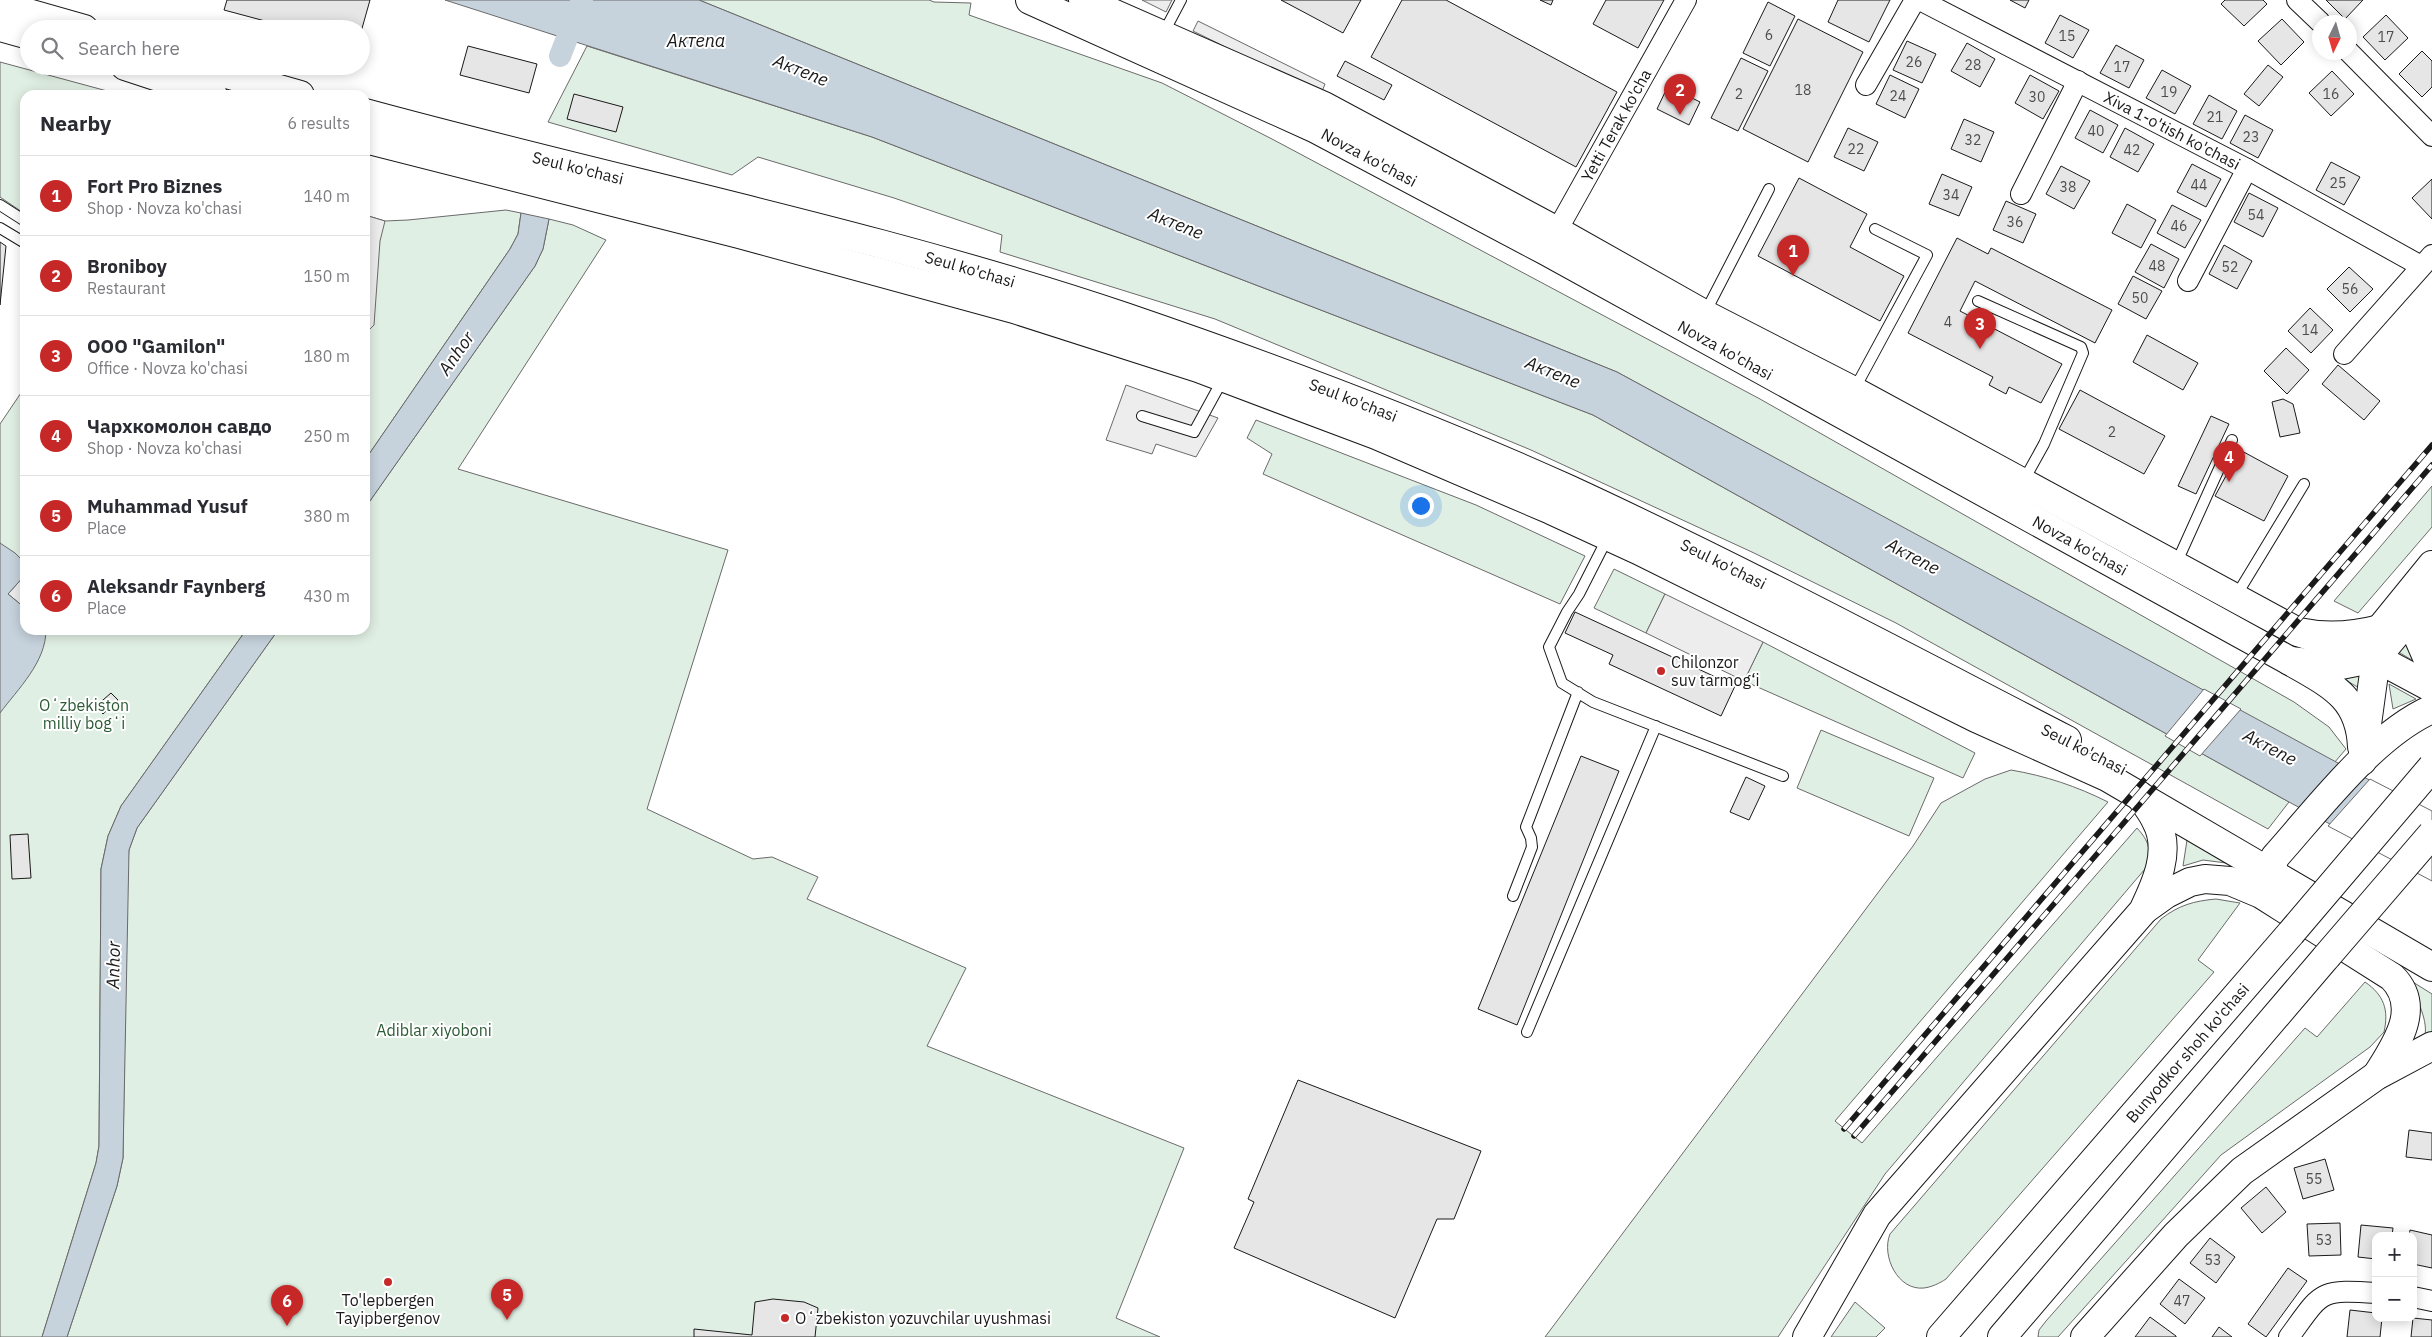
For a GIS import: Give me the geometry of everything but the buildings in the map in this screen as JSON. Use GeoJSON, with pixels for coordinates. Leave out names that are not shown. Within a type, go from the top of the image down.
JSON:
{"type":"FeatureCollection","features":[{"type":"Feature","properties":{"kind":"main road","name":"Novza ko'chasi"},"geometry":{"type":"LineString","coordinates":[[1030,0],[1314,128],[1704,314],[1854,391],[2298,632],[2376,658],[2432,688]]}},
{"type":"Feature","properties":{"kind":"main road","name":"Novza ko'chasi"},"geometry":{"type":"LineString","coordinates":[[1083,0],[1324,106],[1551,241],[2290,661],[2333,687],[2352,706],[2362,737],[2362,761]]}},
{"type":"Feature","properties":{"kind":"main road"},"geometry":{"type":"LineString","coordinates":[[0,4],[54,20]]}},
{"type":"Feature","properties":{"kind":"main road"},"geometry":{"type":"LineString","coordinates":[[0,27],[20,33]]}},
{"type":"Feature","properties":{"kind":"main road"},"geometry":{"type":"LineString","coordinates":[[152,75],[197,90]]}},
{"type":"Feature","properties":{"kind":"main road"},"geometry":{"type":"LineString","coordinates":[[230,75],[283,90]]}},
{"type":"Feature","properties":{"kind":"main road","name":"Seul ko'chasi"},"geometry":{"type":"LineString","coordinates":[[370,115],[523,167]]}},
{"type":"Feature","properties":{"kind":"main road","name":"Seul ko'chasi"},"geometry":{"type":"LineString","coordinates":[[370,140],[523,167],[559,176],[1106,338],[1223,378],[1376,435],[1608,536],[1976,718],[2107,777],[2275,866]]}},
{"type":"Feature","properties":{"kind":"main road","name":"Seul ko'chasi"},"geometry":{"type":"LineString","coordinates":[[559,176],[751,211],[1030,288],[1122,316],[1409,422],[1565,488],[1660,533],[2128,771],[2432,967]]}},
{"type":"Feature","properties":{"kind":"main road"},"geometry":{"type":"LineString","coordinates":[[2362,761],[2380,629],[2432,565]]}},
{"type":"Feature","properties":{"kind":"main road"},"geometry":{"type":"LineString","coordinates":[[2290,661],[2314,665],[2341,665],[2376,658],[2426,599]]}},
{"type":"Feature","properties":{"kind":"main road"},"geometry":{"type":"LineString","coordinates":[[2426,599],[2419,639],[2432,669]]}},
{"type":"Feature","properties":{"kind":"main road"},"geometry":{"type":"LineString","coordinates":[[2298,632],[2319,636],[2339,636],[2380,629]]}},
{"type":"Feature","properties":{"kind":"main road"},"geometry":{"type":"LineString","coordinates":[[2275,866],[2297,833],[2362,761],[2401,726],[2432,709]]}},
{"type":"Feature","properties":{"kind":"main road","name":"Bunyodkor shoh ko'chasi"},"geometry":{"type":"LineString","coordinates":[[1941,1337],[2291,933],[2432,767]]}},
{"type":"Feature","properties":{"kind":"main road"},"geometry":{"type":"LineString","coordinates":[[2139,795],[2157,821],[2162,850],[2157,880],[2143,911]]}},
{"type":"Feature","properties":{"kind":"main road"},"geometry":{"type":"LineString","coordinates":[[2002,1337],[2432,834]]}},
{"type":"Feature","properties":{"kind":"main road"},"geometry":{"type":"LineString","coordinates":[[1807,1337],[1877,1215],[2143,911],[2166,894],[2190,882],[2205,878],[2230,881],[2261,894],[2392,977],[2404,997],[2406,1019],[2399,1038],[2376,1076]]}},
{"type":"Feature","properties":{"kind":"main road"},"geometry":{"type":"LineString","coordinates":[[2085,1337],[2176,1235],[2242,1171],[2376,1076],[2432,1046]]}},
{"type":"Feature","properties":{"kind":"main road"},"geometry":{"type":"LineString","coordinates":[[1931,1337],[1966,1309]]}},
{"type":"Feature","properties":{"kind":"street","name":"Yetti Terak ko'cha"},"geometry":{"type":"LineString","coordinates":[[1551,241],[1686,0]]}},
{"type":"Feature","properties":{"kind":"street"},"geometry":{"type":"LineString","coordinates":[[1866,85],[1915,0]]}},
{"type":"Feature","properties":{"kind":"street","name":"Xiva 1-o'tish ko'chasi"},"geometry":{"type":"LineString","coordinates":[[1920,0],[2426,260]]}},
{"type":"Feature","properties":{"kind":"street"},"geometry":{"type":"LineString","coordinates":[[2297,0],[2313,15]]}},
{"type":"Feature","properties":{"kind":"street"},"geometry":{"type":"LineString","coordinates":[[2357,60],[2432,136]]}},
{"type":"Feature","properties":{"kind":"street"},"geometry":{"type":"LineString","coordinates":[[2021,194],[2078,81]]}},
{"type":"Feature","properties":{"kind":"street"},"geometry":{"type":"LineString","coordinates":[[2188,281],[2247,169]]}},
{"type":"Feature","properties":{"kind":"street"},"geometry":{"type":"LineString","coordinates":[[2344,354],[2426,260]]}},
{"type":"Feature","properties":{"kind":"street"},"geometry":{"type":"LineString","coordinates":[[2289,1337],[2315,1301],[2328,1293],[2344,1291],[2372,1293]]}},
{"type":"Feature","properties":{"kind":"street"},"geometry":{"type":"LineString","coordinates":[[2417,1298],[2432,1301]]}},
{"type":"Feature","properties":{"kind":"lane"},"geometry":{"type":"LineString","coordinates":[[1163,35],[1181,0]]}},
{"type":"Feature","properties":{"kind":"lane"},"geometry":{"type":"LineString","coordinates":[[1704,314],[1769,189]]}},
{"type":"Feature","properties":{"kind":"lane"},"geometry":{"type":"LineString","coordinates":[[0,205],[20,218]]}},
{"type":"Feature","properties":{"kind":"lane"},"geometry":{"type":"LineString","coordinates":[[0,228],[20,240]]}},
{"type":"Feature","properties":{"kind":"lane"},"geometry":{"type":"LineString","coordinates":[[1854,391],[1927,255],[1875,229]]}},
{"type":"Feature","properties":{"kind":"lane"},"geometry":{"type":"LineString","coordinates":[[1978,301],[2081,347],[2083,354],[2044,444],[2023,483]]}},
{"type":"Feature","properties":{"kind":"lane"},"geometry":{"type":"LineString","coordinates":[[1142,416],[1194,432],[1223,378]]}},
{"type":"Feature","properties":{"kind":"lane"},"geometry":{"type":"LineString","coordinates":[[2176,565],[2232,440]]}},
{"type":"Feature","properties":{"kind":"lane"},"geometry":{"type":"LineString","coordinates":[[2235,597],[2304,484]]}},
{"type":"Feature","properties":{"kind":"lane"},"geometry":{"type":"LineString","coordinates":[[1608,536],[1579,594],[1567,612],[1549,647],[1562,682],[1593,702],[1783,776]]}},
{"type":"Feature","properties":{"kind":"lane"},"geometry":{"type":"LineString","coordinates":[[1513,896],[1532,847],[1531,838],[1526,828],[1578,692]]}},
{"type":"Feature","properties":{"kind":"lane"},"geometry":{"type":"LineString","coordinates":[[1527,1032],[1656,726]]}},
{"type":"Feature","properties":{"kind":"green space"},"geometry":{"type":"Polygon","coordinates":[[[699,0],[929,0],[934,2],[971,3],[969,15],[1162,83],[1272,139],[1760,399],[2294,702],[2329,727],[2346,749],[2334,763],[1617,372],[699,0]]]}},
{"type":"Feature","properties":{"kind":"green space"},"geometry":{"type":"Polygon","coordinates":[[[587,46],[872,137],[1593,415],[2289,802],[2268,829],[1896,623],[1754,553],[1531,450],[1215,319],[1000,252],[1002,235],[894,198],[758,157],[732,175],[548,122],[587,46]]]}},
{"type":"Feature","properties":{"kind":"green space"},"geometry":{"type":"Polygon","coordinates":[[[0,62],[20,67],[20,75],[48,75],[104,90],[20,90],[20,211],[0,197],[0,62]]]}},
{"type":"Feature","properties":{"kind":"green space"},"geometry":{"type":"Polygon","coordinates":[[[506,210],[521,213],[518,234],[510,249],[370,453],[370,216],[385,221],[506,210]]]}},
{"type":"Feature","properties":{"kind":"green space","name":"Adiblar xiyoboni"},"geometry":{"type":"Polygon","coordinates":[[[549,219],[573,225],[606,240],[458,469],[728,550],[647,809],[753,859],[772,857],[818,877],[807,899],[966,968],[927,1046],[1184,1148],[1116,1318],[1160,1337],[67,1337],[117,1186],[123,1158],[127,872],[129,850],[137,828],[274,635],[370,635],[370,501],[535,266],[543,249],[549,219]]]}},
{"type":"Feature","properties":{"kind":"green space","name":"Oʻzbekiston milliy bogʻi"},"geometry":{"type":"Polygon","coordinates":[[[20,394],[20,635],[242,635],[121,806],[108,836],[101,869],[99,1146],[96,1163],[42,1337],[0,1337],[0,424],[20,394]]]}},
{"type":"Feature","properties":{"kind":"green space"},"geometry":{"type":"Polygon","coordinates":[[[1256,420],[1476,505],[1585,556],[1560,604],[1263,474],[1272,454],[1247,438],[1256,420]]]}},
{"type":"Feature","properties":{"kind":"green space"},"geometry":{"type":"Polygon","coordinates":[[[2432,486],[2432,527],[2358,613],[2334,601],[2432,486]]]}},
{"type":"Feature","properties":{"kind":"green space"},"geometry":{"type":"Polygon","coordinates":[[[1614,569],[1665,594],[1646,633],[1594,608],[1614,569]]]}},
{"type":"Feature","properties":{"kind":"green space"},"geometry":{"type":"Polygon","coordinates":[[[2406,639],[2415,662],[2392,648],[2406,639]]]}},
{"type":"Feature","properties":{"kind":"green space"},"geometry":{"type":"Polygon","coordinates":[[[1763,642],[1975,753],[1963,778],[1744,681],[1763,642]]]}},
{"type":"Feature","properties":{"kind":"green space"},"geometry":{"type":"Polygon","coordinates":[[[2360,667],[2363,690],[2331,672],[2360,667]]]}},
{"type":"Feature","properties":{"kind":"green space"},"geometry":{"type":"Polygon","coordinates":[[[2389,684],[2416,699],[2393,709],[2389,684]]]}},
{"type":"Feature","properties":{"kind":"green space"},"geometry":{"type":"Polygon","coordinates":[[[1821,730],[1934,778],[1909,836],[1797,788],[1821,730]]]}},
{"type":"Feature","properties":{"kind":"green space"},"geometry":{"type":"Polygon","coordinates":[[[2011,770],[2061,782],[2108,802],[1835,1121],[1862,1143],[2137,828],[2147,842],[2149,852],[2145,869],[1885,1174],[1778,1337],[1545,1337],[1913,846],[1941,803],[1985,779],[2011,770]]]}},
{"type":"Feature","properties":{"kind":"green space"},"geometry":{"type":"Polygon","coordinates":[[[2187,840],[2226,863],[2203,860],[2183,866],[2187,840]]]}},
{"type":"Feature","properties":{"kind":"green space"},"geometry":{"type":"Polygon","coordinates":[[[2216,899],[2240,903],[2198,960],[2214,972],[1946,1279],[1936,1285],[1924,1288],[1906,1284],[1899,1278],[1890,1262],[1888,1243],[1890,1234],[2161,919],[2187,904],[2216,899]]]}},
{"type":"Feature","properties":{"kind":"green space"},"geometry":{"type":"Polygon","coordinates":[[[2408,979],[2432,994],[2432,1032],[2425,1036],[2423,1014],[2408,979]]]}},
{"type":"Feature","properties":{"kind":"green space"},"geometry":{"type":"Polygon","coordinates":[[[2365,982],[2377,992],[2384,1004],[2386,1017],[2384,1032],[2370,1047],[2221,1155],[2058,1337],[2038,1337],[2039,1330],[2046,1321],[2305,1028],[2317,1037],[2365,982]]]}},
{"type":"Feature","properties":{"kind":"green space"},"geometry":{"type":"Polygon","coordinates":[[[1855,1302],[1885,1328],[1876,1337],[1831,1337],[1855,1302]]]}},
{"type":"Feature","properties":{"kind":"shaded area"},"geometry":{"type":"Polygon","coordinates":[[[1142,0],[1172,0],[1166,12],[1142,0]]]}},
{"type":"Feature","properties":{"kind":"shaded area"},"geometry":{"type":"Polygon","coordinates":[[[1198,21],[1325,84],[1321,94],[1193,31],[1198,21]]]}},
{"type":"Feature","properties":{"kind":"shaded area"},"geometry":{"type":"Polygon","coordinates":[[[370,216],[385,221],[380,241],[374,325],[370,329],[370,216]]]}},
{"type":"Feature","properties":{"kind":"shaded area"},"geometry":{"type":"Polygon","coordinates":[[[1126,385],[1218,418],[1196,457],[1156,444],[1152,454],[1106,440],[1126,385]]]}},
{"type":"Feature","properties":{"kind":"shaded area"},"geometry":{"type":"Polygon","coordinates":[[[20,581],[20,604],[8,594],[20,581]]]}},
{"type":"Feature","properties":{"kind":"shaded area"},"geometry":{"type":"Polygon","coordinates":[[[1665,594],[1763,642],[1744,681],[1646,633],[1665,594]]]}},
{"type":"Feature","properties":{"kind":"water","name":"Актепа"},"geometry":{"type":"Polygon","coordinates":[[[445,0],[699,0],[1617,372],[2432,814],[2432,879],[2289,802],[1593,415],[872,137],[445,0]]]}},
{"type":"Feature","properties":{"kind":"water","name":"Anhor"},"geometry":{"type":"Polygon","coordinates":[[[521,213],[549,219],[543,249],[535,266],[370,501],[370,453],[510,249],[518,234],[521,213]]]}},
{"type":"Feature","properties":{"kind":"water"},"geometry":{"type":"Polygon","coordinates":[[[0,543],[20,558],[20,581],[8,594],[20,604],[20,635],[46,635],[45,642],[36,664],[0,713],[0,543]]]}},
{"type":"Feature","properties":{"kind":"water","name":"Anhor"},"geometry":{"type":"Polygon","coordinates":[[[242,635],[274,635],[137,828],[129,850],[123,1158],[117,1186],[67,1337],[42,1337],[96,1163],[99,1146],[101,869],[108,836],[121,806],[242,635]]]}},
{"type":"Feature","properties":{"kind":"pier"},"geometry":{"type":"Polygon","coordinates":[[[2204,689],[2241,709],[2200,756],[2165,736],[2204,689]]]}},
{"type":"Feature","properties":{"kind":"pier"},"geometry":{"type":"Polygon","coordinates":[[[2370,779],[2432,811],[2432,881],[2328,826],[2370,779]]]}},
{"type":"Feature","properties":{"kind":"waterway","name":"Anhor"},"geometry":{"type":"LineString","coordinates":[[560,56],[582,0]]}},
{"type":"Feature","properties":{"kind":"railway"},"geometry":{"type":"LineString","coordinates":[[1844,1129],[2432,445]]}},
{"type":"Feature","properties":{"kind":"railway"},"geometry":{"type":"LineString","coordinates":[[1854,1136],[2432,465]]}},
{"type":"Feature","properties":{"kind":"place","name":"Broniboy"},"geometry":{"type":"Point","coordinates":[1680,115]}},
{"type":"Feature","properties":{"kind":"place","name":"Fort Pro Biznes"},"geometry":{"type":"Point","coordinates":[1793,276]}},
{"type":"Feature","properties":{"kind":"place","name":"ООО \"Gamilon\""},"geometry":{"type":"Point","coordinates":[1980,349]}},
{"type":"Feature","properties":{"kind":"place","name":"Чархкомолон савдо"},"geometry":{"type":"Point","coordinates":[2229,482]}},
{"type":"Feature","properties":{"kind":"place","name":"Chilonzor suv tarmog‘i"},"geometry":{"type":"Point","coordinates":[1661,671]}},
{"type":"Feature","properties":{"kind":"place","name":"To'lepbergen Tayipbergenov"},"geometry":{"type":"Point","coordinates":[388,1282]}},
{"type":"Feature","properties":{"kind":"place","name":"Oʻzbekiston yozuvchilar uyushmasi"},"geometry":{"type":"Point","coordinates":[785,1318]}},
{"type":"Feature","properties":{"kind":"place","name":"Muhammad Yusuf"},"geometry":{"type":"Point","coordinates":[507,1320]}},
{"type":"Feature","properties":{"kind":"place","name":"Aleksandr Faynberg"},"geometry":{"type":"Point","coordinates":[287,1326]}},
{"type":"Feature","properties":{"kind":"water label","name":"Актепе"},"geometry":{"type":"Point","coordinates":[801,70]}},
{"type":"Feature","properties":{"kind":"water label","name":"Актепе"},"geometry":{"type":"Point","coordinates":[1176,223]}},
{"type":"Feature","properties":{"kind":"water label","name":"Актепе"},"geometry":{"type":"Point","coordinates":[1553,372]}},
{"type":"Feature","properties":{"kind":"water label","name":"Актепе"},"geometry":{"type":"Point","coordinates":[1913,556]}},
{"type":"Feature","properties":{"kind":"water label","name":"Актепе"},"geometry":{"type":"Point","coordinates":[2270,747]}}]}
